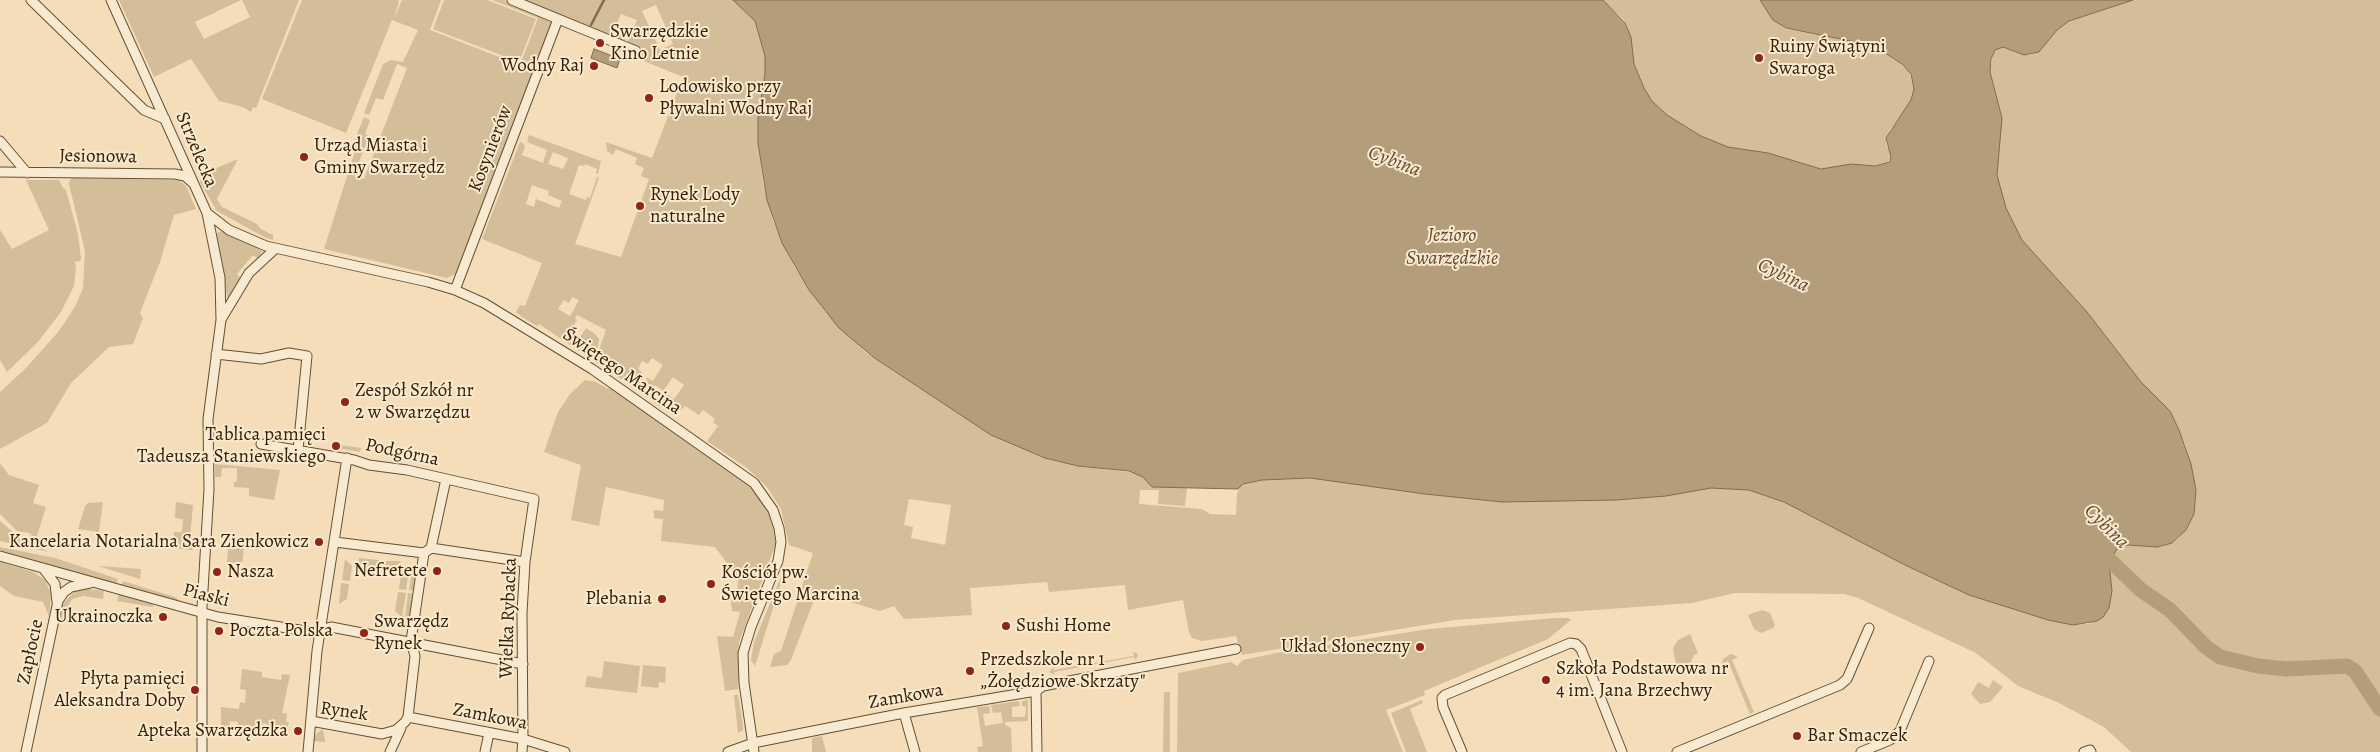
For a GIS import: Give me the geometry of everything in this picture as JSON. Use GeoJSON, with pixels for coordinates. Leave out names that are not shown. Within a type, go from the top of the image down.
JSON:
{"type":"FeatureCollection","features":[{"type":"Feature","properties":{"kind":"street"},"geometry":{"type":"LineString","coordinates":[[31,0],[144,110],[165,119]]}},
{"type":"Feature","properties":{"kind":"street","name":"Strzelecka"},"geometry":{"type":"LineString","coordinates":[[111,0],[207,213],[220,278],[221,320],[208,419],[210,489],[202,613],[202,752]]}},
{"type":"Feature","properties":{"kind":"street"},"geometry":{"type":"LineString","coordinates":[[512,0],[636,51]]}},
{"type":"Feature","properties":{"kind":"street","name":"Kosynierów"},"geometry":{"type":"LineString","coordinates":[[455,290],[558,19]]}},
{"type":"Feature","properties":{"kind":"street"},"geometry":{"type":"LineString","coordinates":[[0,141],[27,173]]}},
{"type":"Feature","properties":{"kind":"street","name":"Jesionowa"},"geometry":{"type":"LineString","coordinates":[[0,172],[175,174],[185,176],[193,183]]}},
{"type":"Feature","properties":{"kind":"street","name":"Świętego Marcina"},"geometry":{"type":"LineString","coordinates":[[207,213],[229,230],[275,249],[404,276],[455,290],[495,308],[592,369],[750,480],[769,503],[779,528],[780,551],[771,579],[751,627],[743,656],[753,748]]}},
{"type":"Feature","properties":{"kind":"street","name":"Strzelecka"},"geometry":{"type":"LineString","coordinates":[[221,320],[249,273],[275,249]]}},
{"type":"Feature","properties":{"kind":"street"},"geometry":{"type":"LineString","coordinates":[[216,354],[261,359],[290,353],[304,355],[307,358],[298,450]]}},
{"type":"Feature","properties":{"kind":"street","name":"Podgórna"},"geometry":{"type":"LineString","coordinates":[[261,444],[347,458],[369,465],[446,479],[534,499]]}},
{"type":"Feature","properties":{"kind":"street"},"geometry":{"type":"LineString","coordinates":[[311,721],[320,631],[347,458]]}},
{"type":"Feature","properties":{"kind":"street"},"geometry":{"type":"LineString","coordinates":[[390,752],[400,728],[408,717],[415,656],[411,641],[427,550],[446,479]]}},
{"type":"Feature","properties":{"kind":"street","name":"Wielka Rybacka"},"geometry":{"type":"LineString","coordinates":[[522,752],[524,739],[522,613],[525,562],[534,499]]}},
{"type":"Feature","properties":{"kind":"street"},"geometry":{"type":"LineString","coordinates":[[335,542],[427,550],[525,562]]}},
{"type":"Feature","properties":{"kind":"street","name":"Piaski"},"geometry":{"type":"LineString","coordinates":[[0,556],[202,613],[304,631],[320,631],[331,627],[523,664]]}},
{"type":"Feature","properties":{"kind":"street"},"geometry":{"type":"LineString","coordinates":[[43,568],[55,584],[57,605]]}},
{"type":"Feature","properties":{"kind":"street","name":"Zapłocie"},"geometry":{"type":"LineString","coordinates":[[26,752],[57,605],[64,592],[71,587],[95,583]]}},
{"type":"Feature","properties":{"kind":"street"},"geometry":{"type":"LineString","coordinates":[[1677,752],[1840,685],[1847,679],[1869,628]]}},
{"type":"Feature","properties":{"kind":"street"},"geometry":{"type":"LineString","coordinates":[[1462,752],[1443,707],[1442,698],[1448,692],[1566,644],[1574,643],[1581,649],[1622,752]]}},
{"type":"Feature","properties":{"kind":"street","name":"Zamkowa"},"geometry":{"type":"LineString","coordinates":[[728,752],[753,748],[904,713],[1040,689],[1236,649]]}},
{"type":"Feature","properties":{"kind":"street"},"geometry":{"type":"LineString","coordinates":[[1860,752],[1890,740],[1900,731],[1929,661]]}},
{"type":"Feature","properties":{"kind":"street"},"geometry":{"type":"LineString","coordinates":[[1037,752],[1040,689]]}},
{"type":"Feature","properties":{"kind":"street"},"geometry":{"type":"LineString","coordinates":[[904,713],[915,752]]}},
{"type":"Feature","properties":{"kind":"street","name":"Zamkowa"},"geometry":{"type":"LineString","coordinates":[[408,717],[524,739],[565,752]]}},
{"type":"Feature","properties":{"kind":"street","name":"Rynek"},"geometry":{"type":"LineString","coordinates":[[308,752],[311,721],[382,734],[400,728]]}},
{"type":"Feature","properties":{"kind":"street"},"geometry":{"type":"LineString","coordinates":[[485,752],[489,733]]}},
{"type":"Feature","properties":{"kind":"street"},"geometry":{"type":"LineString","coordinates":[[2084,752],[2090,750],[2091,752]]}},
{"type":"Feature","properties":{"kind":"shaded area"},"geometry":{"type":"Polygon","coordinates":[[[119,0],[241,0],[195,22],[204,39],[250,17],[242,0],[299,0],[256,108],[253,107],[251,112],[243,107],[219,101],[191,59],[154,77],[119,0]]]}},
{"type":"Feature","properties":{"kind":"shaded area"},"geometry":{"type":"Polygon","coordinates":[[[302,0],[397,0],[399,1],[394,18],[402,0],[441,0],[430,30],[520,65],[538,18],[492,0],[504,0],[550,20],[551,24],[456,274],[447,278],[324,249],[354,154],[353,144],[364,117],[370,120],[365,134],[369,136],[354,175],[364,179],[407,68],[397,64],[383,100],[376,98],[369,115],[364,113],[383,64],[391,60],[403,62],[418,30],[392,20],[346,133],[262,99],[302,0]]]}},
{"type":"Feature","properties":{"kind":"shaded area"},"geometry":{"type":"Polygon","coordinates":[[[444,0],[487,0],[536,19],[519,62],[433,29],[444,0]]]}},
{"type":"Feature","properties":{"kind":"shaded area"},"geometry":{"type":"Polygon","coordinates":[[[522,0],[733,0],[755,21],[765,56],[765,74],[758,117],[758,143],[763,183],[773,221],[794,266],[823,309],[866,353],[991,435],[1045,458],[1078,466],[1135,473],[1146,479],[1152,487],[1187,488],[1185,506],[1158,504],[1159,490],[1140,490],[1139,504],[1202,509],[1210,514],[1236,515],[1237,494],[1241,485],[1262,480],[1294,477],[1334,480],[1425,494],[1502,502],[1644,498],[1711,488],[1738,488],[1761,493],[1784,502],[1907,566],[1969,595],[2048,620],[2073,625],[2088,624],[2103,617],[2111,600],[2109,563],[2117,549],[2128,545],[2157,547],[2172,543],[2180,537],[2194,514],[2196,490],[2186,447],[2170,411],[2141,382],[2087,312],[2022,240],[2013,225],[2000,192],[1997,175],[2001,112],[1990,72],[1993,53],[1999,47],[2020,54],[2029,55],[2039,52],[2057,30],[2069,21],[2133,0],[2380,0],[2380,752],[2131,752],[2104,727],[2059,703],[2018,686],[1976,653],[1858,598],[1844,594],[1735,593],[1692,603],[1455,620],[1242,655],[1236,636],[1202,641],[1192,638],[1189,632],[1183,600],[1128,610],[1125,585],[1049,592],[1047,582],[970,588],[972,615],[904,619],[894,606],[880,611],[817,592],[791,660],[787,665],[770,667],[774,654],[781,651],[813,553],[789,545],[781,509],[767,487],[747,468],[707,441],[718,426],[713,422],[715,419],[703,410],[699,415],[685,406],[681,410],[666,399],[660,407],[652,401],[655,397],[662,397],[667,394],[674,399],[684,385],[673,377],[663,391],[655,385],[647,397],[645,396],[649,386],[646,377],[653,381],[663,365],[652,358],[648,364],[642,361],[638,369],[642,372],[643,389],[640,392],[593,360],[599,350],[606,330],[577,315],[575,319],[577,320],[567,336],[577,342],[586,328],[599,339],[598,347],[588,357],[539,324],[537,326],[522,317],[516,312],[520,305],[525,306],[542,263],[482,239],[520,142],[525,147],[522,155],[543,163],[547,150],[527,142],[529,135],[601,161],[598,174],[596,173],[597,169],[585,164],[584,166],[579,165],[569,194],[586,200],[587,197],[590,198],[597,177],[599,178],[575,244],[621,257],[649,179],[641,176],[644,168],[635,164],[637,158],[616,149],[613,155],[607,151],[606,142],[652,158],[683,77],[639,59],[642,49],[627,43],[637,20],[621,14],[615,27],[628,32],[624,42],[522,0]],[[656,5],[642,11],[660,50],[673,44],[656,5]],[[553,152],[548,164],[563,169],[568,158],[553,152]],[[532,185],[526,204],[534,207],[536,199],[559,208],[562,201],[548,195],[549,191],[532,185]],[[572,297],[569,303],[564,300],[558,309],[570,316],[579,300],[572,297]],[[909,499],[904,525],[913,527],[911,538],[945,545],[951,505],[909,499]]]}},
{"type":"Feature","properties":{"kind":"shaded area"},"geometry":{"type":"Polygon","coordinates":[[[1603,0],[1760,0],[1773,20],[1786,29],[1868,44],[1879,48],[1909,71],[1914,89],[1905,111],[1889,131],[1886,144],[1891,155],[1890,160],[1882,166],[1851,164],[1835,168],[1817,168],[1768,153],[1728,147],[1701,136],[1667,115],[1652,101],[1644,88],[1634,64],[1628,28],[1623,19],[1603,0]]]}},
{"type":"Feature","properties":{"kind":"shaded area"},"geometry":{"type":"Polygon","coordinates":[[[238,159],[217,199],[222,207],[257,224],[261,229],[273,235],[273,240],[217,211],[200,182],[202,174],[238,159]]]}},
{"type":"Feature","properties":{"kind":"shaded area"},"geometry":{"type":"Polygon","coordinates":[[[73,178],[179,180],[186,186],[196,209],[174,215],[160,262],[140,313],[143,318],[133,344],[109,347],[71,383],[47,423],[0,449],[0,392],[25,369],[59,331],[76,305],[83,288],[85,251],[69,184],[73,178]]]}},
{"type":"Feature","properties":{"kind":"shaded area"},"geometry":{"type":"Polygon","coordinates":[[[26,180],[59,180],[66,190],[78,234],[81,258],[80,261],[75,262],[74,286],[61,312],[37,343],[7,372],[0,360],[0,230],[12,249],[49,230],[26,180]]]}},
{"type":"Feature","properties":{"kind":"shaded area"},"geometry":{"type":"Polygon","coordinates":[[[225,231],[262,251],[258,259],[253,255],[237,274],[242,279],[228,301],[216,236],[218,232],[225,231]]]}},
{"type":"Feature","properties":{"kind":"shaded area"},"geometry":{"type":"Polygon","coordinates":[[[585,380],[596,382],[608,389],[612,386],[750,482],[766,502],[778,538],[739,642],[738,689],[725,691],[717,636],[733,637],[740,612],[732,611],[731,600],[737,599],[738,578],[715,547],[661,541],[663,517],[662,519],[654,518],[654,510],[663,511],[663,514],[664,500],[606,487],[599,526],[571,520],[581,465],[544,452],[558,412],[570,394],[585,380]]]}},
{"type":"Feature","properties":{"kind":"shaded area"},"geometry":{"type":"Polygon","coordinates":[[[333,444],[361,448],[360,452],[333,447],[333,444]]]}},
{"type":"Feature","properties":{"kind":"shaded area"},"geometry":{"type":"Polygon","coordinates":[[[0,463],[9,475],[39,485],[33,503],[46,507],[36,539],[29,533],[17,531],[0,514],[0,463]]]}},
{"type":"Feature","properties":{"kind":"shaded area"},"geometry":{"type":"Polygon","coordinates":[[[215,464],[280,470],[274,500],[249,496],[249,488],[234,487],[234,482],[237,481],[237,468],[222,468],[221,477],[215,477],[215,464]]]}},
{"type":"Feature","properties":{"kind":"shaded area"},"geometry":{"type":"Polygon","coordinates":[[[103,502],[99,532],[78,529],[85,506],[88,503],[103,502]]]}},
{"type":"Feature","properties":{"kind":"shaded area"},"geometry":{"type":"Polygon","coordinates":[[[176,502],[193,505],[190,538],[194,539],[193,550],[173,548],[174,532],[182,532],[183,519],[175,518],[176,502]]]}},
{"type":"Feature","properties":{"kind":"shaded area"},"geometry":{"type":"Polygon","coordinates":[[[0,521],[21,539],[49,552],[0,541],[0,521]]]}},
{"type":"Feature","properties":{"kind":"shaded area"},"geometry":{"type":"Polygon","coordinates":[[[229,537],[235,538],[235,542],[242,543],[242,539],[245,539],[242,564],[227,562],[229,537]]]}},
{"type":"Feature","properties":{"kind":"shaded area"},"geometry":{"type":"Polygon","coordinates":[[[0,547],[55,558],[118,579],[116,584],[0,550],[0,547]]]}},
{"type":"Feature","properties":{"kind":"shaded area"},"geometry":{"type":"Polygon","coordinates":[[[359,558],[402,561],[389,570],[358,566],[359,558]]]}},
{"type":"Feature","properties":{"kind":"shaded area"},"geometry":{"type":"Polygon","coordinates":[[[345,559],[352,566],[350,581],[342,580],[345,559]]]}},
{"type":"Feature","properties":{"kind":"shaded area"},"geometry":{"type":"Polygon","coordinates":[[[0,562],[33,572],[45,580],[51,593],[49,616],[43,602],[14,596],[0,586],[0,562]]]}},
{"type":"Feature","properties":{"kind":"shaded area"},"geometry":{"type":"Polygon","coordinates":[[[410,565],[406,590],[399,589],[402,568],[410,565]]]}},
{"type":"Feature","properties":{"kind":"shaded area"},"geometry":{"type":"Polygon","coordinates":[[[98,566],[141,569],[140,579],[98,566]]]}},
{"type":"Feature","properties":{"kind":"shaded area"},"geometry":{"type":"Polygon","coordinates":[[[413,566],[419,566],[415,591],[409,590],[413,566]]]}},
{"type":"Feature","properties":{"kind":"shaded area"},"geometry":{"type":"Polygon","coordinates":[[[780,579],[782,579],[755,666],[751,660],[754,642],[780,579]]]}},
{"type":"Feature","properties":{"kind":"shaded area"},"geometry":{"type":"Polygon","coordinates":[[[123,581],[175,597],[180,601],[121,585],[123,581]]]}},
{"type":"Feature","properties":{"kind":"shaded area"},"geometry":{"type":"Polygon","coordinates":[[[341,583],[349,584],[347,599],[339,604],[341,583]]]}},
{"type":"Feature","properties":{"kind":"shaded area"},"geometry":{"type":"Polygon","coordinates":[[[82,588],[104,591],[103,599],[83,596],[72,599],[58,625],[62,605],[73,593],[82,588]]]}},
{"type":"Feature","properties":{"kind":"shaded area"},"geometry":{"type":"Polygon","coordinates":[[[398,592],[406,593],[402,617],[395,611],[398,592]]]}},
{"type":"Feature","properties":{"kind":"shaded area"},"geometry":{"type":"Polygon","coordinates":[[[408,593],[415,594],[411,619],[405,618],[408,593]]]}},
{"type":"Feature","properties":{"kind":"shaded area"},"geometry":{"type":"Polygon","coordinates":[[[119,594],[153,604],[153,607],[117,601],[119,594]]]}},
{"type":"Feature","properties":{"kind":"shaded area"},"geometry":{"type":"Polygon","coordinates":[[[1762,610],[1770,613],[1775,625],[1773,628],[1761,633],[1754,629],[1748,615],[1762,610]]]}},
{"type":"Feature","properties":{"kind":"shaded area"},"geometry":{"type":"Polygon","coordinates":[[[1568,618],[1571,620],[1548,639],[1424,691],[1425,695],[1386,710],[1403,752],[1177,752],[1178,673],[1231,662],[1237,666],[1243,660],[1276,653],[1429,629],[1568,618]]]}},
{"type":"Feature","properties":{"kind":"shaded area"},"geometry":{"type":"Polygon","coordinates":[[[1690,634],[1698,653],[1694,655],[1691,662],[1681,667],[1676,665],[1673,648],[1678,640],[1690,634]]]}},
{"type":"Feature","properties":{"kind":"shaded area"},"geometry":{"type":"Polygon","coordinates":[[[1133,652],[1138,654],[1136,660],[1134,657],[1054,672],[1055,675],[1049,672],[1053,667],[1054,670],[1134,656],[1133,652]]]}},
{"type":"Feature","properties":{"kind":"shaded area"},"geometry":{"type":"Polygon","coordinates":[[[1731,654],[1738,657],[1732,660],[1754,712],[1750,714],[1728,661],[1722,664],[1723,659],[1731,654]]]}},
{"type":"Feature","properties":{"kind":"shaded area"},"geometry":{"type":"Polygon","coordinates":[[[604,661],[640,666],[637,693],[585,687],[587,676],[602,678],[604,661]]]}},
{"type":"Feature","properties":{"kind":"shaded area"},"geometry":{"type":"Polygon","coordinates":[[[643,665],[666,667],[665,683],[659,682],[658,688],[641,686],[643,665]]]}},
{"type":"Feature","properties":{"kind":"shaded area"},"geometry":{"type":"Polygon","coordinates":[[[242,669],[262,672],[262,677],[281,680],[282,674],[290,675],[282,713],[287,714],[286,721],[289,723],[287,728],[289,730],[267,728],[267,724],[263,723],[261,732],[238,730],[238,722],[230,721],[229,729],[221,728],[221,707],[239,709],[240,702],[245,703],[246,690],[240,689],[242,669]]]}},
{"type":"Feature","properties":{"kind":"shaded area"},"geometry":{"type":"Polygon","coordinates":[[[1993,680],[2003,687],[1990,702],[1980,704],[1971,694],[1978,682],[1989,688],[1993,680]]]}},
{"type":"Feature","properties":{"kind":"shaded area"},"geometry":{"type":"Polygon","coordinates":[[[1164,692],[1170,692],[1170,752],[1163,752],[1164,692]]]}},
{"type":"Feature","properties":{"kind":"shaded area"},"geometry":{"type":"Polygon","coordinates":[[[734,695],[738,695],[743,726],[743,730],[738,733],[734,695]]]}},
{"type":"Feature","properties":{"kind":"shaded area"},"geometry":{"type":"Polygon","coordinates":[[[1028,700],[1028,721],[1005,722],[1005,725],[1011,728],[1012,752],[978,752],[977,747],[983,746],[977,707],[989,706],[990,713],[983,714],[985,726],[1003,723],[1001,712],[993,713],[991,705],[1019,701],[1020,706],[1012,707],[1012,717],[1025,717],[1026,707],[1022,706],[1022,701],[1028,700]]]}},
{"type":"Feature","properties":{"kind":"shaded area"},"geometry":{"type":"Polygon","coordinates":[[[1422,700],[1423,703],[1410,709],[1427,752],[1406,752],[1391,713],[1422,700]]]}},
{"type":"Feature","properties":{"kind":"shaded area"},"geometry":{"type":"Polygon","coordinates":[[[323,729],[325,742],[313,741],[316,734],[323,729]]]}},
{"type":"Feature","properties":{"kind":"shaded area"},"geometry":{"type":"Polygon","coordinates":[[[822,736],[826,752],[812,752],[812,738],[822,736]]]}},
{"type":"Feature","properties":{"kind":"water","name":"Jezioro Swarzędzkie"},"geometry":{"type":"Polygon","coordinates":[[[733,0],[1603,0],[1625,23],[1631,37],[1634,64],[1644,88],[1652,101],[1667,115],[1701,136],[1728,147],[1768,153],[1821,169],[1851,164],[1875,166],[1890,162],[1891,157],[1886,138],[1911,100],[1914,89],[1911,74],[1903,65],[1875,46],[1786,28],[1773,20],[1760,0],[2133,0],[2069,21],[2057,30],[2039,52],[2024,55],[2003,47],[1995,50],[1991,59],[1990,72],[2002,118],[1997,175],[2006,208],[2022,240],[2087,312],[2141,382],[2170,411],[2191,464],[2196,490],[2194,514],[2186,530],[2172,543],[2157,547],[2128,545],[2117,549],[2109,563],[2112,591],[2109,608],[2103,617],[2097,621],[2073,625],[2048,620],[1969,595],[1907,566],[1784,502],[1749,490],[1711,488],[1666,496],[1616,500],[1502,502],[1425,494],[1310,478],[1262,480],[1243,484],[1238,489],[1152,487],[1143,477],[1129,471],[1078,466],[1045,458],[991,435],[873,357],[839,328],[809,290],[782,243],[767,200],[758,143],[758,117],[765,74],[765,56],[755,21],[733,0]]]}},
{"type":"Feature","properties":{"kind":"water"},"geometry":{"type":"Polygon","coordinates":[[[594,49],[620,59],[617,68],[591,58],[594,49]]]}},
{"type":"Feature","properties":{"kind":"waterway"},"geometry":{"type":"LineString","coordinates":[[591,25],[604,0]]}},
{"type":"Feature","properties":{"kind":"waterway","name":"Cybina"},"geometry":{"type":"LineString","coordinates":[[2096,547],[2141,590],[2170,610],[2206,647],[2220,657],[2258,666],[2286,669],[2347,666],[2355,671],[2380,709]]}},
{"type":"Feature","properties":{"kind":"place","name":"Swarzędzkie Kino Letnie"},"geometry":{"type":"Point","coordinates":[600,43]}},
{"type":"Feature","properties":{"kind":"place","name":"Ruiny Świątyni Swaroga"},"geometry":{"type":"Point","coordinates":[1759,58]}},
{"type":"Feature","properties":{"kind":"place","name":"Wodny Raj"},"geometry":{"type":"Point","coordinates":[594,66]}},
{"type":"Feature","properties":{"kind":"place","name":"Lodowisko przy Pływalni Wodny Raj"},"geometry":{"type":"Point","coordinates":[649,98]}},
{"type":"Feature","properties":{"kind":"place","name":"Urząd Miasta i Gminy Swarzędz"},"geometry":{"type":"Point","coordinates":[304,157]}},
{"type":"Feature","properties":{"kind":"place","name":"Rynek Lody naturalne"},"geometry":{"type":"Point","coordinates":[640,206]}},
{"type":"Feature","properties":{"kind":"place","name":"Zespół Szkół nr 2 w Swarzędzu"},"geometry":{"type":"Point","coordinates":[345,402]}},
{"type":"Feature","properties":{"kind":"place","name":"Tablica pamięci Tadeusza Staniewskiego"},"geometry":{"type":"Point","coordinates":[336,446]}},
{"type":"Feature","properties":{"kind":"place","name":"Kancelaria Notarialna Sara Zienkowicz"},"geometry":{"type":"Point","coordinates":[319,542]}},
{"type":"Feature","properties":{"kind":"place","name":"Nefretete"},"geometry":{"type":"Point","coordinates":[437,571]}},
{"type":"Feature","properties":{"kind":"place","name":"Nasza"},"geometry":{"type":"Point","coordinates":[217,572]}},
{"type":"Feature","properties":{"kind":"place","name":"Kościół pw. Świętego Marcina"},"geometry":{"type":"Point","coordinates":[711,584]}},
{"type":"Feature","properties":{"kind":"place","name":"Plebania"},"geometry":{"type":"Point","coordinates":[662,599]}},
{"type":"Feature","properties":{"kind":"place","name":"Ukrainoczka"},"geometry":{"type":"Point","coordinates":[163,617]}},
{"type":"Feature","properties":{"kind":"place","name":"Sushi Home"},"geometry":{"type":"Point","coordinates":[1006,626]}},
{"type":"Feature","properties":{"kind":"place","name":"Poczta Polska"},"geometry":{"type":"Point","coordinates":[219,631]}},
{"type":"Feature","properties":{"kind":"place","name":"Swarzędz Rynek"},"geometry":{"type":"Point","coordinates":[364,633]}},
{"type":"Feature","properties":{"kind":"place","name":"Układ Słoneczny"},"geometry":{"type":"Point","coordinates":[1420,647]}},
{"type":"Feature","properties":{"kind":"place","name":"Przedszkole nr 1 „Żołędziowe Skrzaty\""},"geometry":{"type":"Point","coordinates":[970,671]}},
{"type":"Feature","properties":{"kind":"place","name":"Szkoła Podstawowa nr 4 im. Jana Brzechwy"},"geometry":{"type":"Point","coordinates":[1546,680]}},
{"type":"Feature","properties":{"kind":"place","name":"Płyta pamięci Aleksandra Doby"},"geometry":{"type":"Point","coordinates":[195,690]}},
{"type":"Feature","properties":{"kind":"place","name":"Apteka Swarzędzka"},"geometry":{"type":"Point","coordinates":[298,731]}},
{"type":"Feature","properties":{"kind":"place","name":"Bar Smaczek"},"geometry":{"type":"Point","coordinates":[1797,736]}}]}
